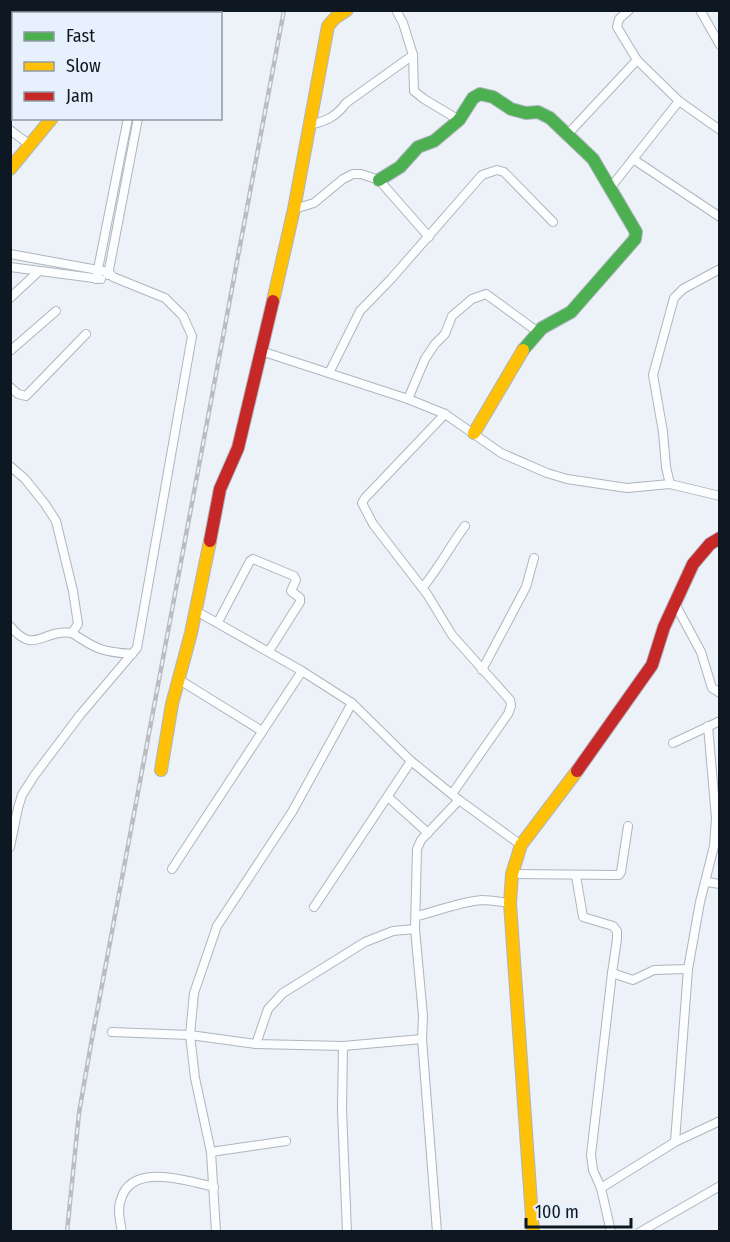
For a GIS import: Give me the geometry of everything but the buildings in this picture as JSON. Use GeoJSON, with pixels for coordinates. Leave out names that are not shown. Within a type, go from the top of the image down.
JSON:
{"type":"FeatureCollection","features":[{"type":"Feature","properties":{"kind":"street"},"geometry":{"type":"LineString","coordinates":[[161,770],[172,704],[196,610],[220,489],[238,448],[294,209],[328,26],[347,10]]}},
{"type":"Feature","properties":{"kind":"street"},"geometry":{"type":"LineString","coordinates":[[396,10],[403,23],[413,55],[414,91],[459,120]]}},
{"type":"Feature","properties":{"kind":"street"},"geometry":{"type":"LineString","coordinates":[[629,10],[619,19],[617,27],[637,60],[679,101],[720,130]]}},
{"type":"Feature","properties":{"kind":"street"},"geometry":{"type":"LineString","coordinates":[[700,10],[720,45]]}},
{"type":"Feature","properties":{"kind":"street"},"geometry":{"type":"LineString","coordinates":[[310,125],[327,120],[339,113],[346,103],[413,55]]}},
{"type":"Feature","properties":{"kind":"street"},"geometry":{"type":"LineString","coordinates":[[567,135],[637,60]]}},
{"type":"Feature","properties":{"kind":"street"},"geometry":{"type":"LineString","coordinates":[[379,180],[400,167],[418,147],[434,141],[459,120],[473,98],[480,94],[492,97],[511,109],[526,113],[538,112],[550,118],[593,159],[636,232],[635,239],[571,312],[542,328],[520,354],[474,433]]}},
{"type":"Feature","properties":{"kind":"street"},"geometry":{"type":"LineString","coordinates":[[611,187],[679,101]]}},
{"type":"Feature","properties":{"kind":"street"},"geometry":{"type":"LineString","coordinates":[[10,169],[50,120]]}},
{"type":"Feature","properties":{"kind":"street"},"geometry":{"type":"LineString","coordinates":[[96,279],[128,120]]}},
{"type":"Feature","properties":{"kind":"street"},"geometry":{"type":"LineString","coordinates":[[110,276],[138,120]]}},
{"type":"Feature","properties":{"kind":"street"},"geometry":{"type":"LineString","coordinates":[[10,130],[30,145]]}},
{"type":"Feature","properties":{"kind":"street"},"geometry":{"type":"LineString","coordinates":[[633,159],[720,217]]}},
{"type":"Feature","properties":{"kind":"street"},"geometry":{"type":"LineString","coordinates":[[329,373],[360,311],[429,237],[482,175],[496,170],[504,172],[553,222]]}},
{"type":"Feature","properties":{"kind":"street"},"geometry":{"type":"LineString","coordinates":[[294,209],[314,203],[343,178],[361,174],[379,180],[429,237]]}},
{"type":"Feature","properties":{"kind":"street"},"geometry":{"type":"LineString","coordinates":[[10,254],[98,270],[165,298],[183,316],[192,336],[137,648],[80,715],[34,776],[22,795],[10,848]]}},
{"type":"Feature","properties":{"kind":"street"},"geometry":{"type":"LineString","coordinates":[[10,267],[96,279],[110,276]]}},
{"type":"Feature","properties":{"kind":"street"},"geometry":{"type":"LineString","coordinates":[[670,484],[653,375],[674,298],[683,289],[720,269]]}},
{"type":"Feature","properties":{"kind":"street"},"geometry":{"type":"LineString","coordinates":[[10,298],[38,272]]}},
{"type":"Feature","properties":{"kind":"street"},"geometry":{"type":"LineString","coordinates":[[408,399],[425,359],[435,344],[446,334],[453,316],[472,299],[486,294],[538,332]]}},
{"type":"Feature","properties":{"kind":"street"},"geometry":{"type":"LineString","coordinates":[[10,351],[56,311]]}},
{"type":"Feature","properties":{"kind":"street"},"geometry":{"type":"LineString","coordinates":[[10,387],[18,394],[26,396],[86,334]]}},
{"type":"Feature","properties":{"kind":"street"},"geometry":{"type":"LineString","coordinates":[[261,351],[408,399],[445,414],[501,453],[567,480],[627,488],[670,484],[720,496]]}},
{"type":"Feature","properties":{"kind":"street"},"geometry":{"type":"LineString","coordinates":[[436,1232],[422,1039],[423,1016],[415,929],[417,849],[455,797],[511,706],[510,700],[452,635],[423,587],[373,524],[362,503],[364,498],[445,414]]}},
{"type":"Feature","properties":{"kind":"street"},"geometry":{"type":"LineString","coordinates":[[10,466],[25,479],[56,521],[75,602],[78,624],[72,633]]}},
{"type":"Feature","properties":{"kind":"street"},"geometry":{"type":"LineString","coordinates":[[423,587],[438,569],[452,543],[465,526]]}},
{"type":"Feature","properties":{"kind":"street"},"geometry":{"type":"LineString","coordinates":[[533,1232],[510,903],[512,874],[521,845],[550,809],[652,665],[674,602],[693,564],[710,544],[720,538]]}},
{"type":"Feature","properties":{"kind":"street"},"geometry":{"type":"LineString","coordinates":[[482,670],[526,587],[534,558]]}},
{"type":"Feature","properties":{"kind":"street"},"geometry":{"type":"LineString","coordinates":[[218,622],[252,559],[294,576],[296,580],[291,591],[300,598],[300,602],[269,651]]}},
{"type":"Feature","properties":{"kind":"street"},"geometry":{"type":"LineString","coordinates":[[674,602],[701,652],[712,688],[720,693]]}},
{"type":"Feature","properties":{"kind":"street"},"geometry":{"type":"LineString","coordinates":[[196,610],[269,651],[352,703],[411,761],[455,797],[521,845]]}},
{"type":"Feature","properties":{"kind":"street"},"geometry":{"type":"LineString","coordinates":[[10,626],[24,640],[32,641],[58,632],[72,633],[98,649],[132,654]]}},
{"type":"Feature","properties":{"kind":"street"},"geometry":{"type":"LineString","coordinates":[[172,869],[302,671]]}},
{"type":"Feature","properties":{"kind":"street"},"geometry":{"type":"LineString","coordinates":[[178,679],[262,731]]}},
{"type":"Feature","properties":{"kind":"street"},"geometry":{"type":"LineString","coordinates":[[216,1232],[211,1152],[195,1078],[190,1035],[194,993],[217,926],[292,812],[352,703]]}},
{"type":"Feature","properties":{"kind":"street"},"geometry":{"type":"LineString","coordinates":[[673,743],[720,721]]}},
{"type":"Feature","properties":{"kind":"street"},"geometry":{"type":"LineString","coordinates":[[675,1142],[688,969],[700,902],[714,846],[716,818],[708,726]]}},
{"type":"Feature","properties":{"kind":"street"},"geometry":{"type":"LineString","coordinates":[[314,907],[411,761]]}},
{"type":"Feature","properties":{"kind":"street"},"geometry":{"type":"LineString","coordinates":[[388,797],[428,833]]}},
{"type":"Feature","properties":{"kind":"street"},"geometry":{"type":"LineString","coordinates":[[512,874],[618,875],[621,872],[628,826]]}},
{"type":"Feature","properties":{"kind":"street"},"geometry":{"type":"LineString","coordinates":[[576,876],[583,917],[613,926],[617,931],[591,1155],[593,1170],[601,1188],[611,1232]]}},
{"type":"Feature","properties":{"kind":"street"},"geometry":{"type":"LineString","coordinates":[[706,882],[720,884]]}},
{"type":"Feature","properties":{"kind":"street"},"geometry":{"type":"LineString","coordinates":[[417,916],[484,900],[510,903]]}},
{"type":"Feature","properties":{"kind":"street"},"geometry":{"type":"LineString","coordinates":[[256,1044],[268,1010],[283,993],[366,942],[393,931],[415,929]]}},
{"type":"Feature","properties":{"kind":"street"},"geometry":{"type":"LineString","coordinates":[[612,973],[633,980],[654,970],[688,969]]}},
{"type":"Feature","properties":{"kind":"street"},"geometry":{"type":"LineString","coordinates":[[112,1032],[190,1035],[256,1044],[343,1046],[422,1039]]}},
{"type":"Feature","properties":{"kind":"street"},"geometry":{"type":"LineString","coordinates":[[343,1046],[342,1110],[347,1232]]}},
{"type":"Feature","properties":{"kind":"street"},"geometry":{"type":"LineString","coordinates":[[601,1188],[675,1142],[720,1121]]}},
{"type":"Feature","properties":{"kind":"street"},"geometry":{"type":"LineString","coordinates":[[211,1152],[286,1141]]}},
{"type":"Feature","properties":{"kind":"street"},"geometry":{"type":"LineString","coordinates":[[122,1232],[119,1209],[121,1198],[126,1188],[135,1181],[162,1176],[214,1187]]}},
{"type":"Feature","properties":{"kind":"street"},"geometry":{"type":"LineString","coordinates":[[640,1232],[720,1186]]}},
{"type":"Feature","properties":{"kind":"railway"},"geometry":{"type":"LineString","coordinates":[[67,1232],[79,1113],[91,1044],[284,10]]}},
{"type":"Feature","properties":{"kind":"traffic: fast"},"geometry":{"type":"LineString","coordinates":[[379,180],[400,167],[418,147],[434,141],[459,120],[473,98],[480,94],[493,97],[511,109],[526,113],[538,112],[550,118],[593,159],[636,232],[635,239],[571,312],[542,328],[523,350]]}},
{"type":"Feature","properties":{"kind":"traffic: slow"},"geometry":{"type":"LineString","coordinates":[[273,301],[294,209],[328,26],[347,10]]}},
{"type":"Feature","properties":{"kind":"traffic: slow"},"geometry":{"type":"LineString","coordinates":[[10,169],[50,120]]}},
{"type":"Feature","properties":{"kind":"traffic: slow"},"geometry":{"type":"LineString","coordinates":[[474,433],[523,350]]}},
{"type":"Feature","properties":{"kind":"traffic: slow"},"geometry":{"type":"LineString","coordinates":[[161,770],[172,704],[191,633],[210,541]]}},
{"type":"Feature","properties":{"kind":"traffic: slow"},"geometry":{"type":"LineString","coordinates":[[533,1232],[510,903],[512,874],[521,845],[577,771]]}},
{"type":"Feature","properties":{"kind":"traffic: jam"},"geometry":{"type":"LineString","coordinates":[[210,541],[220,489],[238,448],[273,301]]}},
{"type":"Feature","properties":{"kind":"traffic: jam"},"geometry":{"type":"LineString","coordinates":[[577,771],[652,665],[664,627],[693,564],[710,544],[720,538]]}}]}
